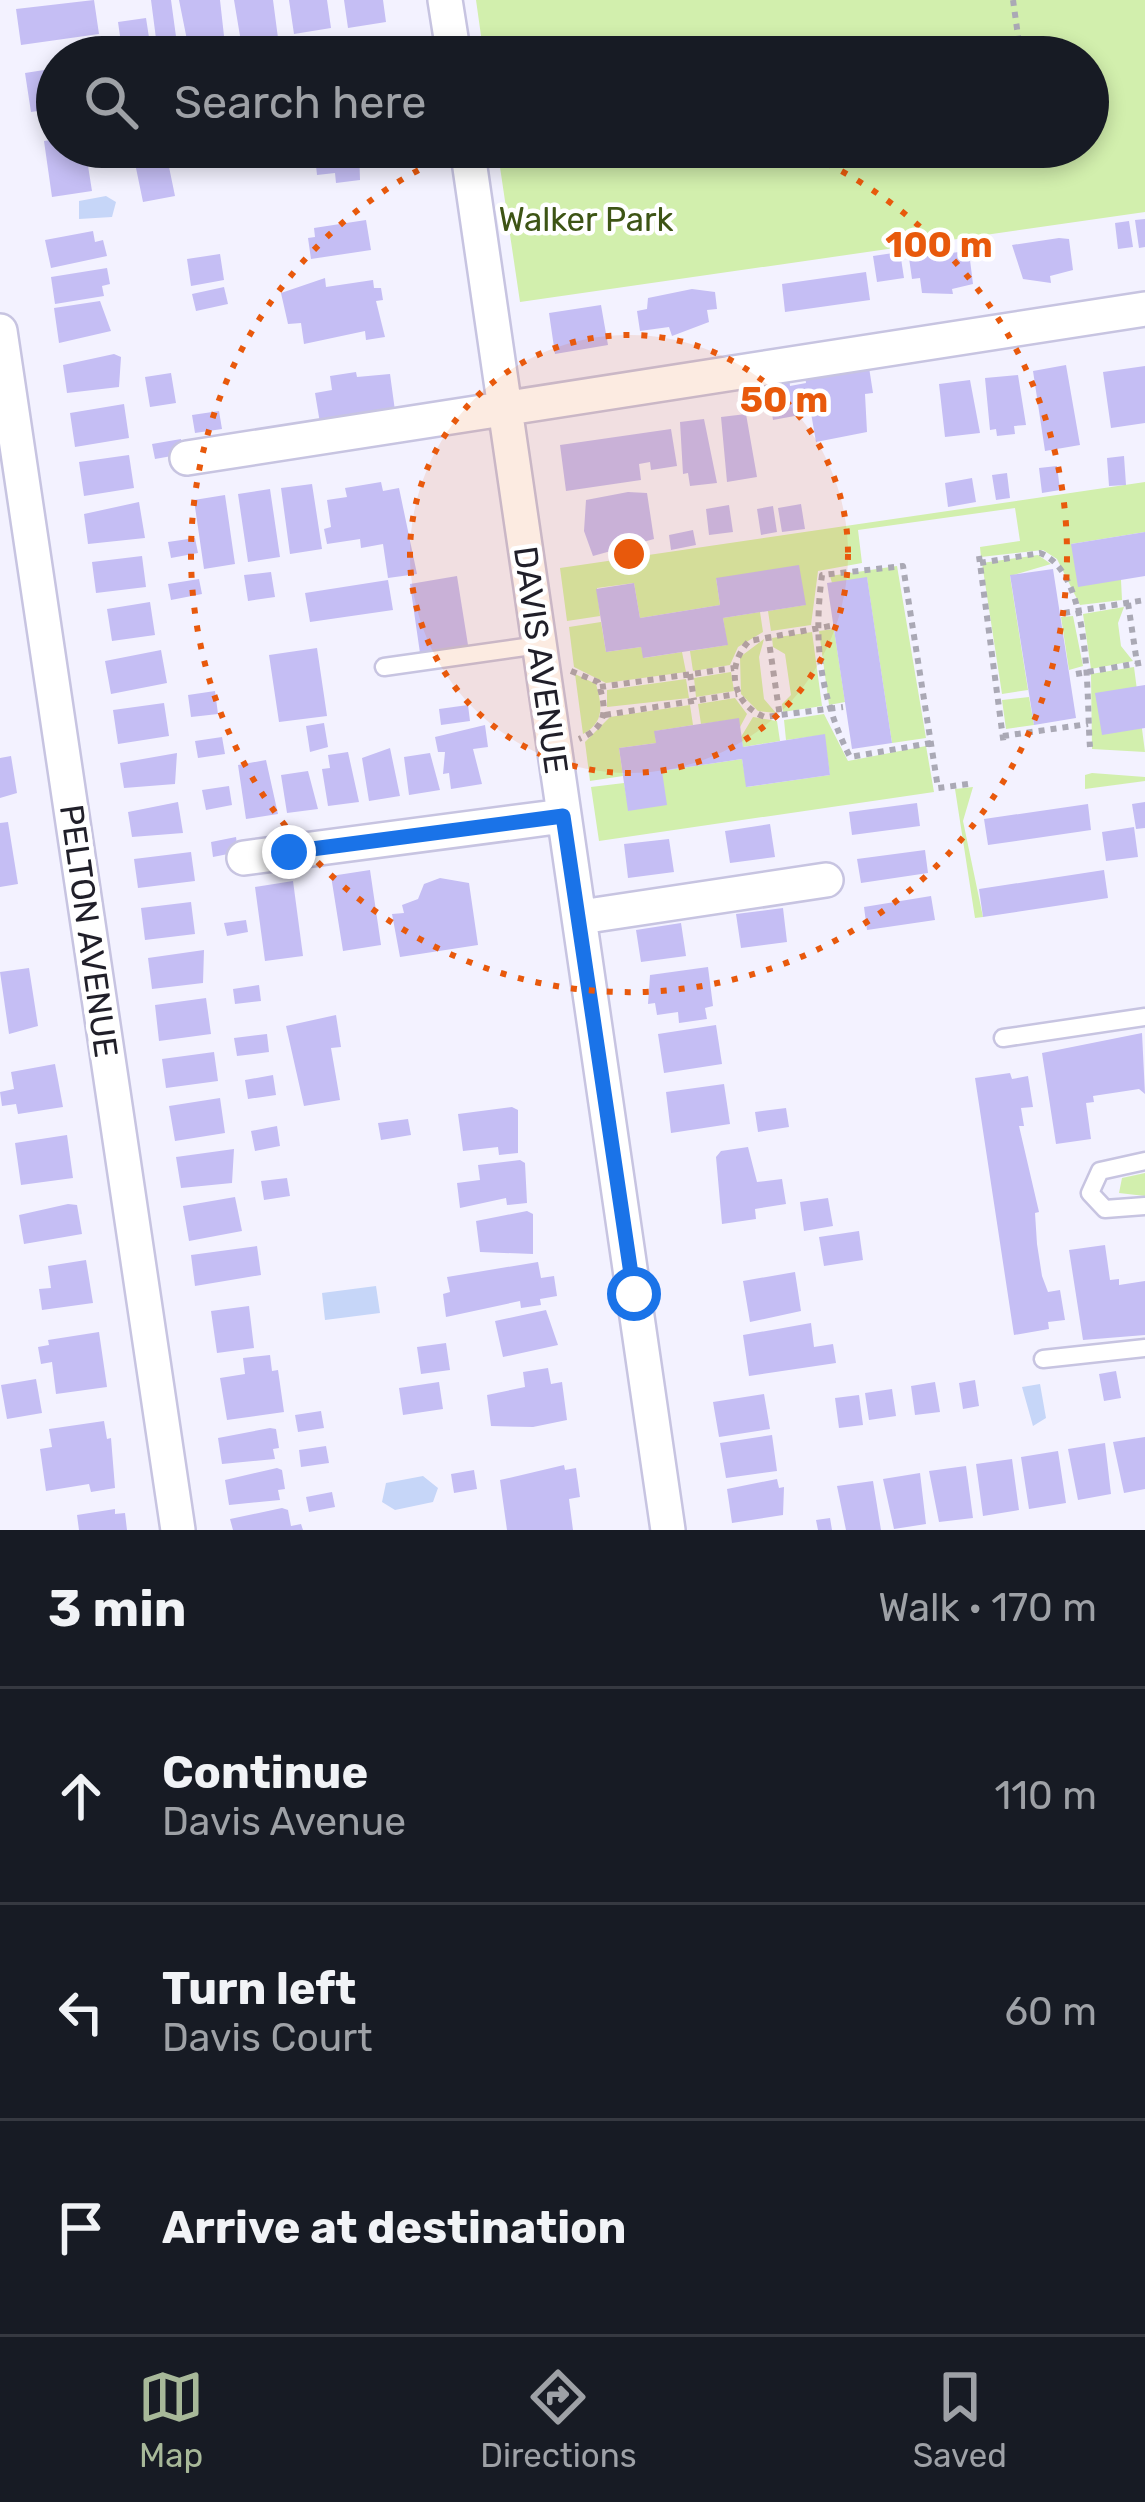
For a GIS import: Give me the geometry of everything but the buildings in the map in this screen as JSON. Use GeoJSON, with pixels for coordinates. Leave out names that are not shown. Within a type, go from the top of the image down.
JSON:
{"type":"FeatureCollection","features":[{"type":"Feature","properties":{"kind":"street"},"geometry":{"type":"LineString","coordinates":[[445,0],[451,36]]}},
{"type":"Feature","properties":{"kind":"street","name":"DAVIS AVENUE"},"geometry":{"type":"LineString","coordinates":[[470,168],[668,1530]]}},
{"type":"Feature","properties":{"kind":"street"},"geometry":{"type":"LineString","coordinates":[[187,458],[1145,309]]}},
{"type":"Feature","properties":{"kind":"street","name":"PELTON AVENUE"},"geometry":{"type":"LineString","coordinates":[[0,331],[178,1530]]}},
{"type":"Feature","properties":{"kind":"street"},"geometry":{"type":"LineString","coordinates":[[244,858],[563,816]]}},
{"type":"Feature","properties":{"kind":"street"},"geometry":{"type":"LineString","coordinates":[[581,917],[826,880]]}},
{"type":"Feature","properties":{"kind":"lane"},"geometry":{"type":"LineString","coordinates":[[384,667],[539,646]]}},
{"type":"Feature","properties":{"kind":"lane"},"geometry":{"type":"LineString","coordinates":[[1003,1039],[1145,1017]]}},
{"type":"Feature","properties":{"kind":"lane"},"geometry":{"type":"LineString","coordinates":[[1145,1161],[1100,1171],[1090,1192],[1105,1209],[1145,1206]]}},
{"type":"Feature","properties":{"kind":"lane"},"geometry":{"type":"LineString","coordinates":[[1043,1359],[1145,1348]]}},
{"type":"Feature","properties":{"kind":"path"},"geometry":{"type":"LineString","coordinates":[[1013,0],[1018,36]]}},
{"type":"Feature","properties":{"kind":"path"},"geometry":{"type":"LineString","coordinates":[[1088,724],[1004,741],[979,559],[1049,556],[1078,610],[1088,672],[1090,747]]}},
{"type":"Feature","properties":{"kind":"path"},"geometry":{"type":"LineString","coordinates":[[931,743],[850,757],[826,710],[814,628],[821,575],[903,566],[931,743],[938,788],[968,784]]}},
{"type":"Feature","properties":{"kind":"path"},"geometry":{"type":"LineString","coordinates":[[1064,613],[1145,600]]}},
{"type":"Feature","properties":{"kind":"path"},"geometry":{"type":"LineString","coordinates":[[1076,674],[1141,663],[1128,603]]}},
{"type":"Feature","properties":{"kind":"path"},"geometry":{"type":"LineString","coordinates":[[830,626],[749,641],[734,668],[737,694],[753,713],[780,718],[843,707]]}},
{"type":"Feature","properties":{"kind":"path"},"geometry":{"type":"LineString","coordinates":[[768,635],[780,718]]}},
{"type":"Feature","properties":{"kind":"path"},"geometry":{"type":"LineString","coordinates":[[600,687],[734,668]]}},
{"type":"Feature","properties":{"kind":"path"},"geometry":{"type":"LineString","coordinates":[[568,671],[588,674],[600,687],[605,715],[600,727],[578,739]]}},
{"type":"Feature","properties":{"kind":"path"},"geometry":{"type":"LineString","coordinates":[[690,674],[694,701]]}},
{"type":"Feature","properties":{"kind":"path"},"geometry":{"type":"LineString","coordinates":[[605,715],[737,694]]}},
{"type":"Feature","properties":{"kind":"green space","name":"Walker Park"},"geometry":{"type":"Polygon","coordinates":[[[476,0],[1145,0],[1145,212],[520,302],[500,168],[1109,168],[1109,36],[481,36],[476,0]]]}},
{"type":"Feature","properties":{"kind":"green space"},"geometry":{"type":"Polygon","coordinates":[[[1145,482],[1145,532],[1071,544],[1121,580],[1122,600],[1080,605],[1057,559],[1043,550],[981,557],[980,547],[1020,541],[1015,508],[858,530],[862,563],[818,571],[811,625],[771,631],[768,611],[805,605],[716,578],[720,605],[640,618],[634,583],[597,588],[600,616],[567,621],[560,568],[1145,482]]]}},
{"type":"Feature","properties":{"kind":"green space"},"geometry":{"type":"Polygon","coordinates":[[[1038,555],[1051,564],[1010,576],[1028,690],[1002,694],[982,563],[1038,555]]]}},
{"type":"Feature","properties":{"kind":"green space"},"geometry":{"type":"Polygon","coordinates":[[[897,566],[926,738],[892,743],[867,578],[832,583],[830,576],[897,566]]]}},
{"type":"Feature","properties":{"kind":"green space"},"geometry":{"type":"Polygon","coordinates":[[[1124,607],[1118,623],[1121,646],[1133,661],[1091,669],[1083,614],[1124,607]]]}},
{"type":"Feature","properties":{"kind":"green space"},"geometry":{"type":"Polygon","coordinates":[[[760,612],[763,632],[738,647],[730,665],[693,671],[690,651],[727,645],[723,618],[760,612]]]}},
{"type":"Feature","properties":{"kind":"green space"},"geometry":{"type":"Polygon","coordinates":[[[1073,616],[1083,666],[1069,670],[1061,617],[1073,616]]]}},
{"type":"Feature","properties":{"kind":"green space"},"geometry":{"type":"Polygon","coordinates":[[[601,622],[606,652],[641,647],[644,658],[682,652],[686,672],[606,683],[574,667],[569,627],[601,622]]]}},
{"type":"Feature","properties":{"kind":"green space"},"geometry":{"type":"Polygon","coordinates":[[[834,629],[845,702],[829,705],[819,631],[834,629]]]}},
{"type":"Feature","properties":{"kind":"green space"},"geometry":{"type":"Polygon","coordinates":[[[812,632],[822,706],[783,712],[782,704],[791,695],[785,654],[773,647],[772,638],[812,632]]]}},
{"type":"Feature","properties":{"kind":"green space"},"geometry":{"type":"Polygon","coordinates":[[[764,639],[759,657],[764,699],[776,713],[758,711],[741,694],[740,657],[764,639]]]}},
{"type":"Feature","properties":{"kind":"green space"},"geometry":{"type":"Polygon","coordinates":[[[1134,667],[1145,752],[1092,749],[1091,674],[1134,667]]]}},
{"type":"Feature","properties":{"kind":"green space"},"geometry":{"type":"Polygon","coordinates":[[[731,672],[734,691],[696,697],[694,678],[731,672]]]}},
{"type":"Feature","properties":{"kind":"green space"},"geometry":{"type":"Polygon","coordinates":[[[575,674],[596,684],[600,699],[598,718],[583,734],[575,674]]]}},
{"type":"Feature","properties":{"kind":"green space"},"geometry":{"type":"Polygon","coordinates":[[[686,679],[689,698],[607,707],[607,690],[686,679]]]}},
{"type":"Feature","properties":{"kind":"green space"},"geometry":{"type":"Polygon","coordinates":[[[1029,697],[1034,725],[1006,729],[1002,700],[1029,697]]]}},
{"type":"Feature","properties":{"kind":"green space"},"geometry":{"type":"Polygon","coordinates":[[[735,698],[747,714],[740,727],[738,719],[701,724],[698,704],[735,698]]]}},
{"type":"Feature","properties":{"kind":"green space"},"geometry":{"type":"Polygon","coordinates":[[[690,705],[693,725],[655,731],[656,743],[619,748],[623,776],[590,781],[585,742],[610,717],[690,705]]]}},
{"type":"Feature","properties":{"kind":"green space"},"geometry":{"type":"Polygon","coordinates":[[[824,714],[848,761],[926,746],[934,792],[599,841],[591,787],[624,783],[629,811],[662,771],[742,759],[747,787],[830,775],[824,735],[786,740],[784,720],[824,714]]]}},
{"type":"Feature","properties":{"kind":"green space"},"geometry":{"type":"Polygon","coordinates":[[[753,717],[777,721],[780,741],[743,747],[741,737],[753,717]]]}},
{"type":"Feature","properties":{"kind":"green space"},"geometry":{"type":"Polygon","coordinates":[[[1085,775],[1145,777],[1145,781],[1085,789],[1085,775]]]}},
{"type":"Feature","properties":{"kind":"green space"},"geometry":{"type":"Polygon","coordinates":[[[973,787],[963,821],[983,917],[975,918],[955,789],[973,787]]]}},
{"type":"Feature","properties":{"kind":"green space"},"geometry":{"type":"Polygon","coordinates":[[[1145,1173],[1145,1196],[1119,1193],[1122,1178],[1145,1173]]]}},
{"type":"Feature","properties":{"kind":"water"},"geometry":{"type":"Polygon","coordinates":[[[106,196],[116,202],[112,217],[79,219],[79,201],[106,196]]]}},
{"type":"Feature","properties":{"kind":"water"},"geometry":{"type":"Polygon","coordinates":[[[376,1286],[380,1313],[325,1320],[322,1293],[376,1286]]]}},
{"type":"Feature","properties":{"kind":"water"},"geometry":{"type":"Polygon","coordinates":[[[1040,1384],[1046,1418],[1033,1426],[1022,1387],[1040,1384]]]}},
{"type":"Feature","properties":{"kind":"water"},"geometry":{"type":"Polygon","coordinates":[[[423,1476],[438,1488],[433,1502],[395,1510],[382,1502],[386,1483],[423,1476]]]}},
{"type":"Feature","properties":{"kind":"route"},"geometry":{"type":"LineString","coordinates":[[289,852],[563,816],[634,1294]]}}]}
